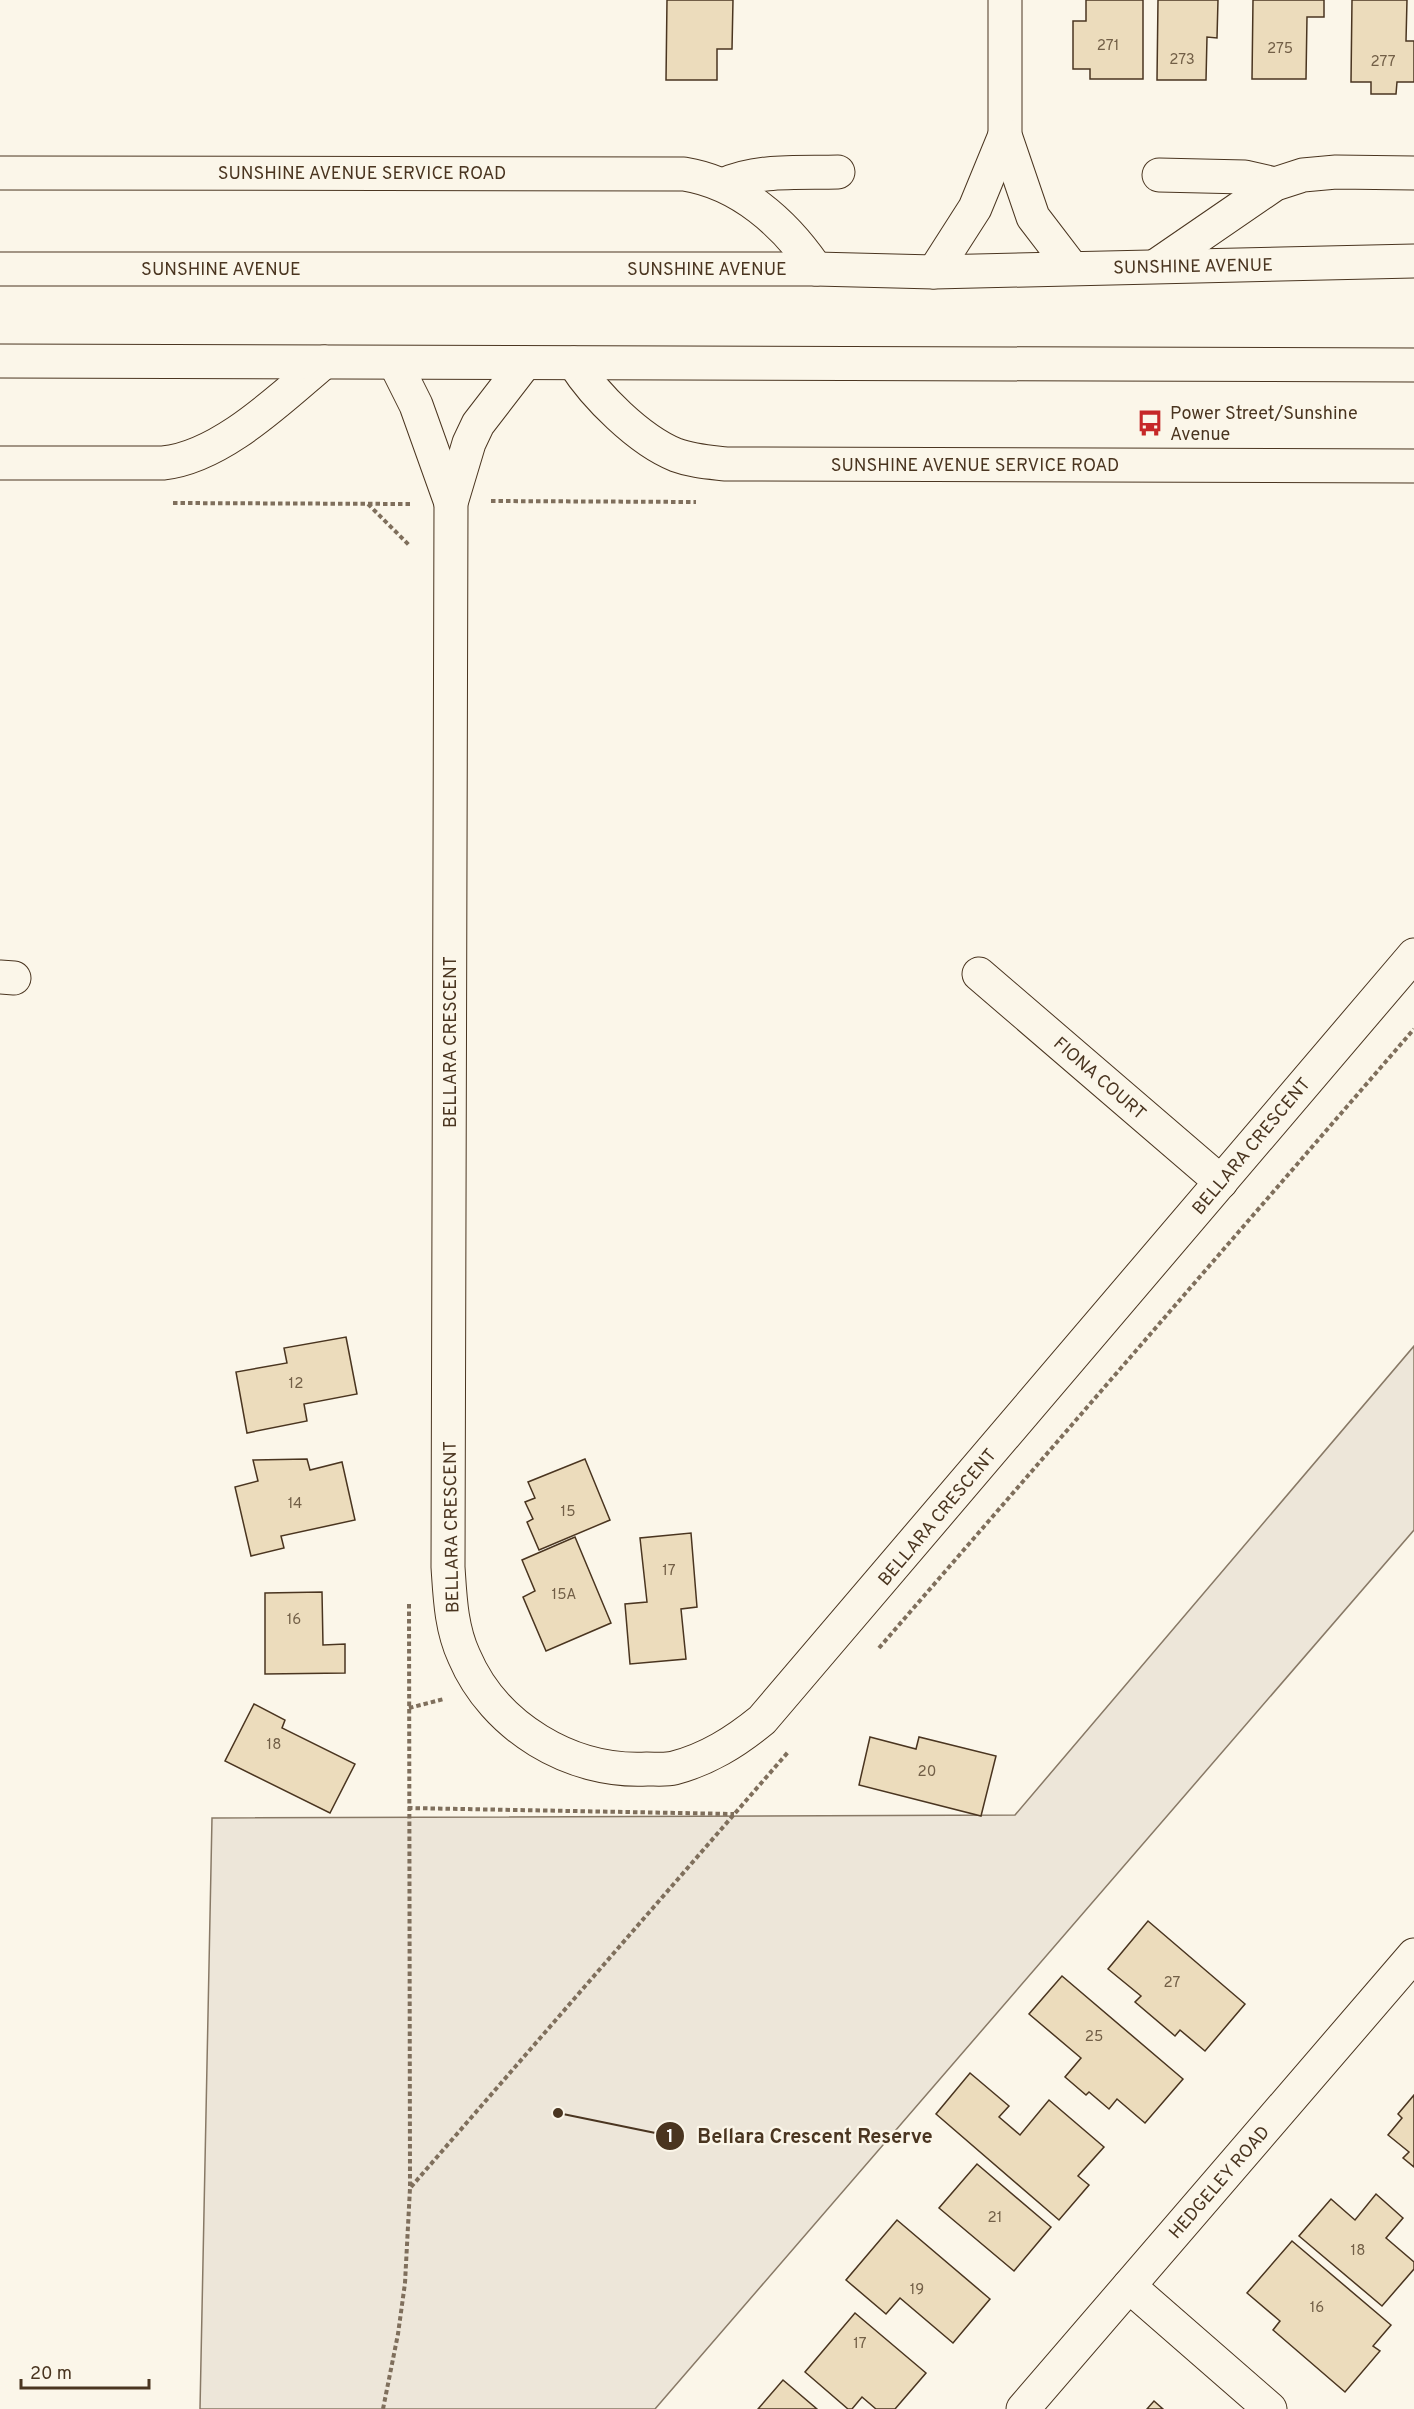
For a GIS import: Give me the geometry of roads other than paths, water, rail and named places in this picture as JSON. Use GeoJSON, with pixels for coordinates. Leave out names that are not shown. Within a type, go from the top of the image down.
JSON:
{"type":"FeatureCollection","features":[{"type":"Feature","properties":{"kind":"street"},"geometry":{"type":"LineString","coordinates":[[1005,0],[1005,135],[1033,218],[1072,268]]}},
{"type":"Feature","properties":{"kind":"street"},"geometry":{"type":"LineString","coordinates":[[934,272],[975,208],[1005,135]]}},
{"type":"Feature","properties":{"kind":"street"},"geometry":{"type":"LineString","coordinates":[[723,185],[756,174],[838,172]]}},
{"type":"Feature","properties":{"kind":"street","name":"SUNSHINE AVENUE SERVICE ROAD"},"geometry":{"type":"LineString","coordinates":[[0,173],[684,174],[706,177],[745,196],[784,228],[816,269]]}},
{"type":"Feature","properties":{"kind":"street"},"geometry":{"type":"LineString","coordinates":[[1157,265],[1275,184],[1303,175],[1325,173],[1414,173]]}},
{"type":"Feature","properties":{"kind":"street"},"geometry":{"type":"LineString","coordinates":[[1160,175],[1245,177],[1275,184]]}},
{"type":"Feature","properties":{"kind":"street","name":"SUNSHINE AVENUE"},"geometry":{"type":"LineString","coordinates":[[0,269],[816,269],[934,272],[1157,265],[1414,261]]}},
{"type":"Feature","properties":{"kind":"street"},"geometry":{"type":"LineString","coordinates":[[0,361],[1414,365]]}},
{"type":"Feature","properties":{"kind":"street"},"geometry":{"type":"LineString","coordinates":[[0,463],[163,463],[181,461],[204,453],[264,412],[324,362]]}},
{"type":"Feature","properties":{"kind":"street"},"geometry":{"type":"LineString","coordinates":[[395,363],[416,405],[451,503]]}},
{"type":"Feature","properties":{"kind":"street"},"geometry":{"type":"LineString","coordinates":[[451,503],[469,443],[478,424],[525,363]]}},
{"type":"Feature","properties":{"kind":"street","name":"SUNSHINE AVENUE SERVICE ROAD"},"geometry":{"type":"LineString","coordinates":[[574,363],[587,383],[608,405],[649,440],[675,454],[697,462],[1414,466]]}},
{"type":"Feature","properties":{"kind":"street","name":"BELLARA CRESCENT"},"geometry":{"type":"LineString","coordinates":[[451,503],[450,1597],[454,1627],[464,1657],[482,1690],[502,1712],[548,1748],[575,1759],[605,1767],[633,1770],[672,1768],[703,1759],[734,1742],[762,1720],[1414,955]]}},
{"type":"Feature","properties":{"kind":"street","name":"FIONA COURT"},"geometry":{"type":"LineString","coordinates":[[979,974],[1221,1182]]}},
{"type":"Feature","properties":{"kind":"street","name":"HEDGELEY ROAD"},"geometry":{"type":"LineString","coordinates":[[1023,2409],[1414,1955]]}},
{"type":"Feature","properties":{"kind":"street"},"geometry":{"type":"LineString","coordinates":[[1129,2286],[1270,2409]]}},
{"type":"Feature","properties":{"kind":"place","name":"Power Street/Sunshine Avenue"},"geometry":{"type":"Point","coordinates":[1150,423]}},
{"type":"Feature","properties":{"kind":"place","name":"Bellara Crescent Reserve"},"geometry":{"type":"Point","coordinates":[558,2113]}}]}
